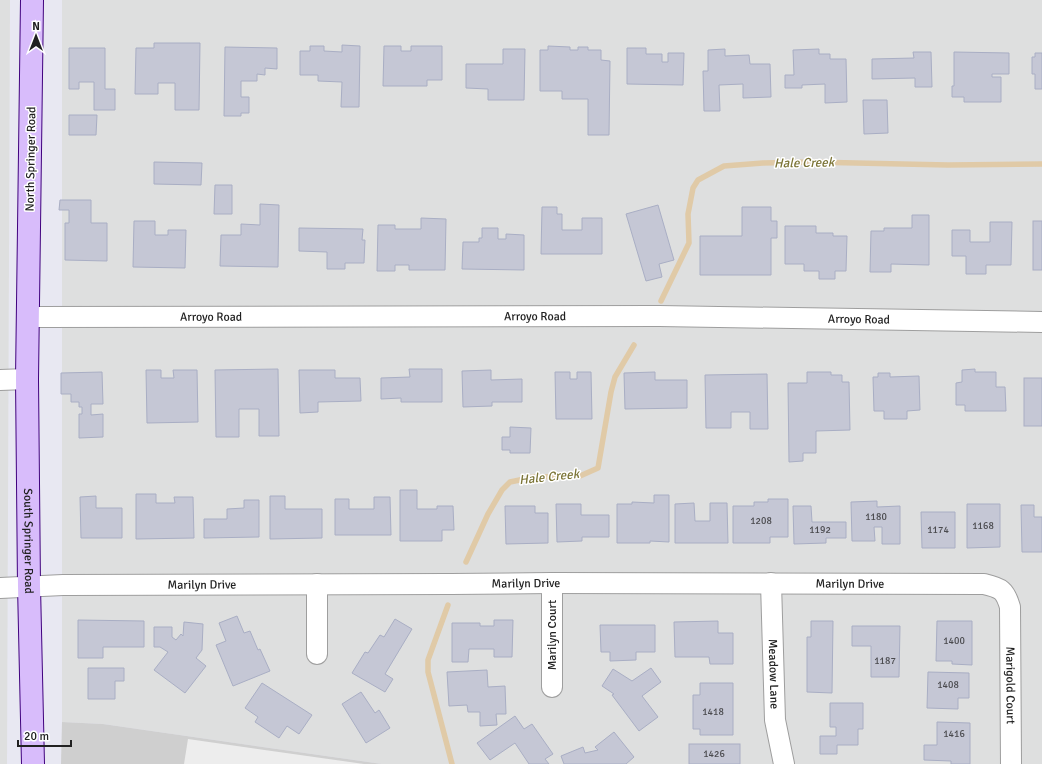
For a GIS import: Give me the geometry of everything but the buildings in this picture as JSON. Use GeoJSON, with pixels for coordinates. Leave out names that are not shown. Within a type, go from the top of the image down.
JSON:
{"type":"FeatureCollection","features":[{"type":"Feature","properties":{"kind":"street","name":"North Springer Road"},"geometry":{"type":"LineString","coordinates":[[29,317],[32,0]]}},
{"type":"Feature","properties":{"kind":"street","name":"Arroyo Road"},"geometry":{"type":"LineString","coordinates":[[29,317],[659,316],[1042,322]]}},
{"type":"Feature","properties":{"kind":"street","name":"South Springer Road"},"geometry":{"type":"LineString","coordinates":[[29,317],[27,379],[29,586],[34,764]]}},
{"type":"Feature","properties":{"kind":"street"},"geometry":{"type":"LineString","coordinates":[[0,380],[27,379]]}},
{"type":"Feature","properties":{"kind":"street","name":"Marilyn Drive"},"geometry":{"type":"LineString","coordinates":[[0,588],[63,585],[552,583],[984,584],[998,588],[1006,594],[1010,607]]}},
{"type":"Feature","properties":{"kind":"street","name":"Marilyn Court"},"geometry":{"type":"LineString","coordinates":[[552,583],[552,687]]}},
{"type":"Feature","properties":{"kind":"street","name":"Meadow Lane"},"geometry":{"type":"LineString","coordinates":[[771,583],[775,720],[784,764]]}},
{"type":"Feature","properties":{"kind":"street"},"geometry":{"type":"LineString","coordinates":[[317,584],[317,654]]}},
{"type":"Feature","properties":{"kind":"street","name":"Marigold Court"},"geometry":{"type":"LineString","coordinates":[[1010,607],[1011,764]]}},
{"type":"Feature","properties":{"kind":"shaded area"},"geometry":{"type":"Polygon","coordinates":[[[0,0],[10,0],[7,764],[0,764],[0,0]]]}},
{"type":"Feature","properties":{"kind":"shaded area"},"geometry":{"type":"Polygon","coordinates":[[[62,0],[1042,0],[1042,764],[382,764],[103,724],[62,722],[62,0]]]}},
{"type":"Feature","properties":{"kind":"shaded area"},"geometry":{"type":"Polygon","coordinates":[[[62,722],[103,724],[382,764],[61,764],[62,722]]]}},
{"type":"Feature","properties":{"kind":"shaded area"},"geometry":{"type":"Polygon","coordinates":[[[188,739],[364,764],[184,764],[188,739]]]}},
{"type":"Feature","properties":{"kind":"waterway","name":"Hale Creek"},"geometry":{"type":"LineString","coordinates":[[661,301],[689,243],[688,214],[693,188],[698,180],[724,166],[810,162],[948,165],[1042,164]]}},
{"type":"Feature","properties":{"kind":"waterway","name":"Hale Creek"},"geometry":{"type":"LineString","coordinates":[[466,562],[488,514],[502,490],[510,482],[534,477],[580,476],[598,468],[615,377],[634,345]]}},
{"type":"Feature","properties":{"kind":"waterway","name":"Hale Creek"},"geometry":{"type":"LineString","coordinates":[[448,605],[428,660],[428,672],[452,764]]}}]}
